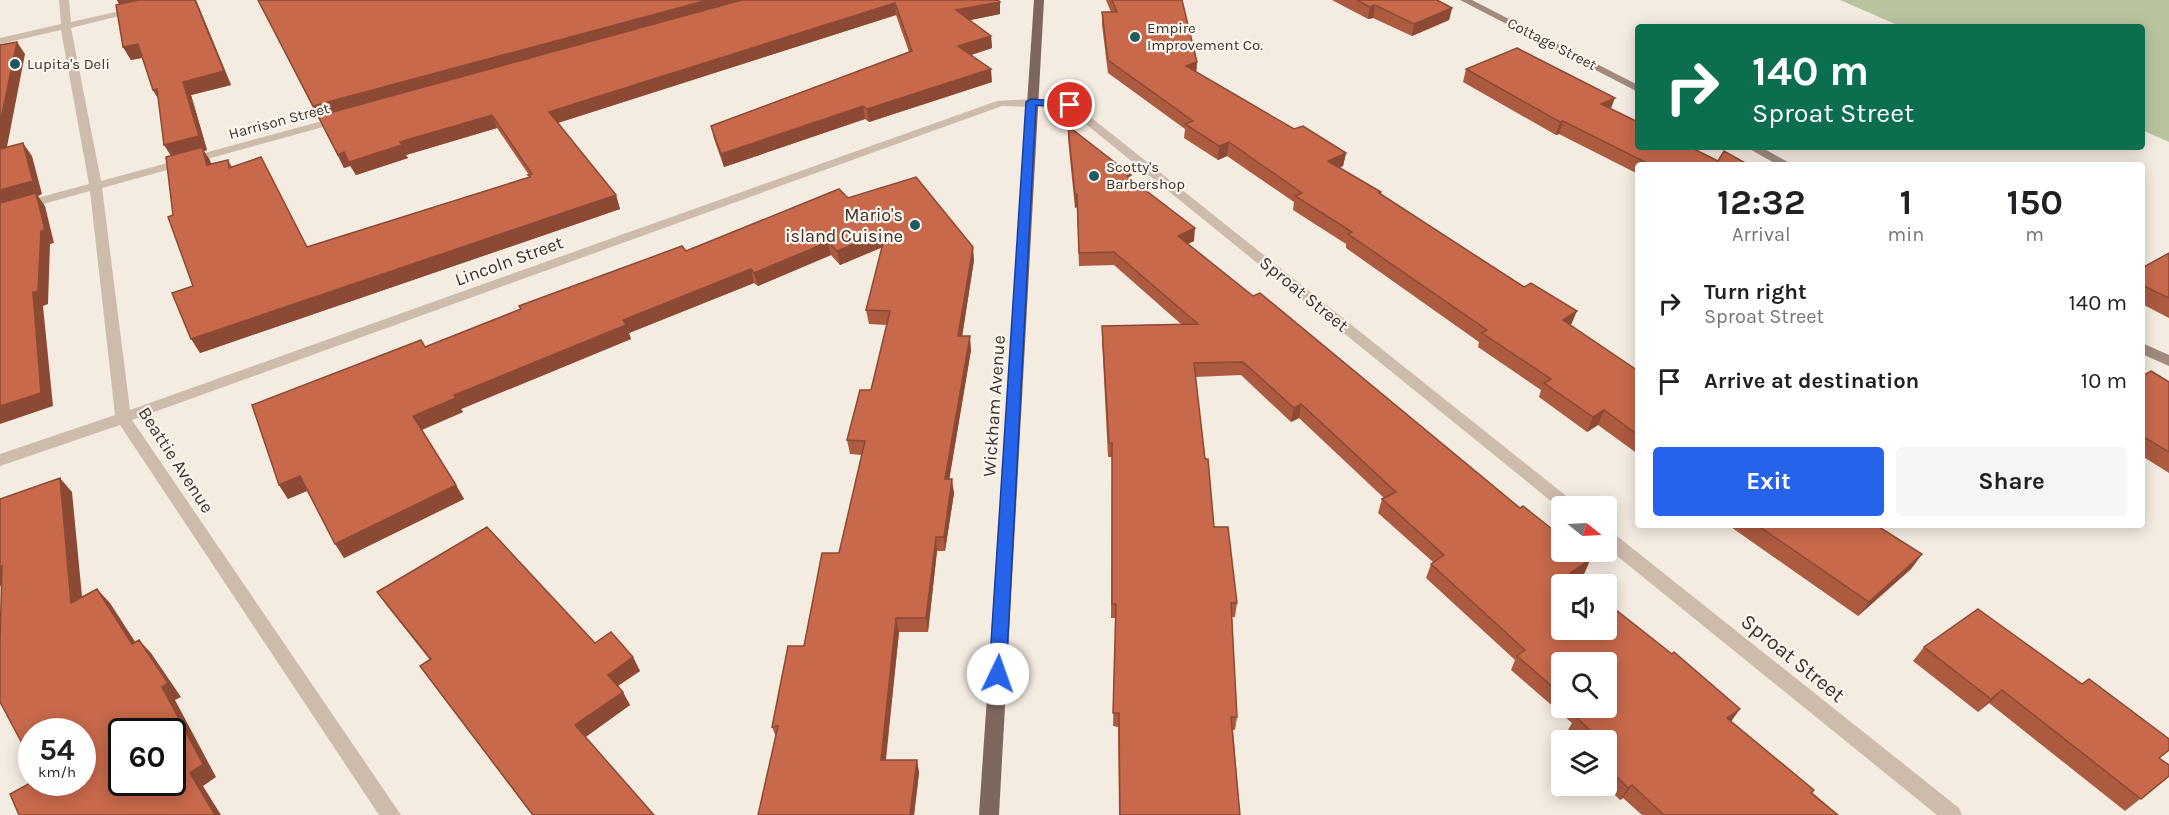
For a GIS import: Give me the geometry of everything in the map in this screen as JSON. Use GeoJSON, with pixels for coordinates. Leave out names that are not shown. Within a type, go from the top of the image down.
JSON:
{"type":"FeatureCollection","features":[{"type":"Feature","properties":{"kind":"main road","name":"Wickham Avenue"},"geometry":{"type":"LineString","coordinates":[[989,815],[1039,0]]}},
{"type":"Feature","properties":{"kind":"street","name":"Beattie Avenue"},"geometry":{"type":"LineString","coordinates":[[63,0],[96,187],[123,418],[391,815]]}},
{"type":"Feature","properties":{"kind":"street","name":"Cottage Street"},"geometry":{"type":"LineString","coordinates":[[1465,0],[1635,87]]}},
{"type":"Feature","properties":{"kind":"street"},"geometry":{"type":"LineString","coordinates":[[0,41],[152,7]]}},
{"type":"Feature","properties":{"kind":"street","name":"Lincoln Street"},"geometry":{"type":"LineString","coordinates":[[0,460],[1001,103],[1031,102]]}},
{"type":"Feature","properties":{"kind":"street","name":"Sproat Street"},"geometry":{"type":"LineString","coordinates":[[1031,102],[1070,105],[1555,496]]}},
{"type":"Feature","properties":{"kind":"street","name":"Harrison Street"},"geometry":{"type":"LineString","coordinates":[[0,212],[349,117]]}},
{"type":"Feature","properties":{"kind":"street"},"geometry":{"type":"LineString","coordinates":[[1758,150],[1781,162]]}},
{"type":"Feature","properties":{"kind":"street"},"geometry":{"type":"LineString","coordinates":[[2145,349],[2169,361]]}},
{"type":"Feature","properties":{"kind":"street","name":"Sproat Street"},"geometry":{"type":"LineString","coordinates":[[1617,546],[1952,815]]}},
{"type":"Feature","properties":{"kind":"green space"},"geometry":{"type":"Polygon","coordinates":[[[1840,0],[2169,0],[2169,142],[2145,131],[2145,24],[1895,24],[1840,0]]]}},
{"type":"Feature","properties":{"kind":"building"},"geometry":{"type":"Polygon","coordinates":[[[138,0],[195,0],[224,71],[183,82],[199,136],[164,145],[157,89],[153,90],[138,44],[123,47],[116,5],[138,0]]]}},
{"type":"Feature","properties":{"kind":"building"},"geometry":{"type":"Polygon","coordinates":[[[258,0],[708,0],[313,106],[258,0]]]}},
{"type":"Feature","properties":{"kind":"building"},"geometry":{"type":"Polygon","coordinates":[[[742,0],[998,0],[1000,2],[956,10],[991,36],[958,46],[991,69],[867,109],[863,106],[721,154],[711,126],[912,51],[895,3],[549,112],[616,195],[191,339],[172,293],[193,286],[168,217],[173,215],[166,157],[202,147],[207,165],[228,160],[229,168],[261,157],[307,247],[530,177],[528,175],[532,174],[492,115],[400,142],[402,145],[349,162],[344,152],[338,155],[318,116],[742,0]]]}},
{"type":"Feature","properties":{"kind":"building"},"geometry":{"type":"Polygon","coordinates":[[[1112,0],[1182,0],[1197,62],[1186,66],[1294,129],[1303,126],[1346,153],[1328,161],[1381,192],[1379,193],[1524,287],[1531,283],[1577,311],[1563,320],[1635,369],[1635,433],[1604,410],[1593,417],[1544,383],[1551,379],[1482,333],[1487,330],[1348,234],[1352,232],[1295,196],[1302,193],[1229,142],[1219,146],[1185,124],[1193,121],[1108,60],[1102,12],[1117,12],[1112,0]]]}},
{"type":"Feature","properties":{"kind":"building"},"geometry":{"type":"Polygon","coordinates":[[[1357,0],[1437,0],[1452,8],[1414,24],[1375,5],[1370,7],[1357,0]]]}},
{"type":"Feature","properties":{"kind":"building"},"geometry":{"type":"Polygon","coordinates":[[[17,42],[0,124],[0,45],[17,42]]]}},
{"type":"Feature","properties":{"kind":"building"},"geometry":{"type":"Polygon","coordinates":[[[1517,48],[1615,98],[1601,104],[1635,121],[1635,150],[1696,150],[1718,161],[1724,151],[1744,162],[1645,162],[1563,121],[1560,122],[1466,69],[1517,48]]]}},
{"type":"Feature","properties":{"kind":"building"},"geometry":{"type":"Polygon","coordinates":[[[1068,126],[1131,175],[1127,176],[1195,228],[1178,236],[1253,296],[1260,293],[1520,508],[1523,506],[1551,528],[1551,562],[1587,562],[1571,574],[1551,574],[1551,640],[1617,640],[1617,611],[1672,654],[1674,652],[1740,709],[1727,718],[1814,790],[1811,793],[1838,815],[1664,815],[1632,785],[1628,788],[1617,777],[1617,730],[1590,730],[1577,718],[1617,718],[1617,652],[1551,652],[1551,685],[1517,656],[1525,650],[1431,564],[1444,555],[1382,499],[1396,492],[1301,404],[1294,408],[1243,362],[1194,363],[1205,459],[1208,459],[1214,527],[1228,527],[1237,603],[1231,603],[1237,717],[1231,717],[1240,815],[1120,815],[1119,713],[1113,713],[1116,604],[1112,604],[1112,443],[1109,443],[1102,326],[1198,324],[1114,252],[1079,253],[1077,194],[1075,195],[1068,126]]]}},
{"type":"Feature","properties":{"kind":"building"},"geometry":{"type":"Polygon","coordinates":[[[23,143],[33,181],[0,190],[0,149],[23,143]]]}},
{"type":"Feature","properties":{"kind":"building"},"geometry":{"type":"Polygon","coordinates":[[[916,177],[973,247],[958,336],[970,336],[945,479],[952,479],[944,537],[936,537],[926,618],[896,618],[881,760],[917,760],[910,815],[758,815],[778,726],[772,727],[788,646],[804,646],[822,553],[839,553],[865,441],[847,440],[860,390],[871,390],[890,311],[866,310],[886,231],[837,251],[828,242],[754,273],[751,269],[623,320],[626,325],[454,395],[456,398],[413,416],[456,485],[335,544],[300,476],[279,485],[252,405],[421,340],[425,347],[521,309],[519,306],[682,246],[686,251],[839,189],[848,198],[916,177]]]}},
{"type":"Feature","properties":{"kind":"building"},"geometry":{"type":"Polygon","coordinates":[[[36,193],[45,230],[41,231],[38,291],[33,292],[41,393],[0,406],[0,203],[36,193]]]}},
{"type":"Feature","properties":{"kind":"building"},"geometry":{"type":"Polygon","coordinates":[[[2169,253],[2169,298],[2145,286],[2145,266],[2169,253]]]}},
{"type":"Feature","properties":{"kind":"building"},"geometry":{"type":"Polygon","coordinates":[[[2151,371],[2169,382],[2169,452],[2145,438],[2145,374],[2151,371]]]}},
{"type":"Feature","properties":{"kind":"building"},"geometry":{"type":"Polygon","coordinates":[[[60,478],[71,603],[97,589],[132,644],[139,640],[168,683],[162,687],[179,718],[108,718],[108,796],[186,796],[186,732],[203,764],[190,773],[215,815],[19,815],[10,794],[18,790],[18,796],[96,796],[96,718],[18,718],[18,736],[0,702],[2,566],[0,567],[0,499],[60,478]]]}},
{"type":"Feature","properties":{"kind":"building"},"geometry":{"type":"Polygon","coordinates":[[[487,527],[595,643],[611,632],[633,657],[608,675],[623,692],[575,725],[654,815],[533,815],[420,666],[431,659],[377,592],[487,527]]]}},
{"type":"Feature","properties":{"kind":"building"},"geometry":{"type":"Polygon","coordinates":[[[1761,528],[1881,528],[1922,554],[1869,602],[1761,528]]]}},
{"type":"Feature","properties":{"kind":"building"},"geometry":{"type":"Polygon","coordinates":[[[1978,609],[2082,684],[2089,679],[2169,739],[2169,750],[2159,758],[2169,765],[2169,776],[2141,799],[2002,690],[1991,699],[1924,647],[1978,609]]]}},
{"type":"Feature","properties":{"kind":"place","name":"Empire Improvement Co."},"geometry":{"type":"Point","coordinates":[1135,37]}},
{"type":"Feature","properties":{"kind":"place","name":"Lupita's Deli"},"geometry":{"type":"Point","coordinates":[15,64]}},
{"type":"Feature","properties":{"kind":"place","name":"Scotty's Barbershop"},"geometry":{"type":"Point","coordinates":[1094,176]}},
{"type":"Feature","properties":{"kind":"place","name":"Mario's island Cuisine"},"geometry":{"type":"Point","coordinates":[915,225]}},
{"type":"Feature","properties":{"kind":"route"},"geometry":{"type":"LineString","coordinates":[[998,674],[1031,134],[1031,102],[1070,105]]}}]}
